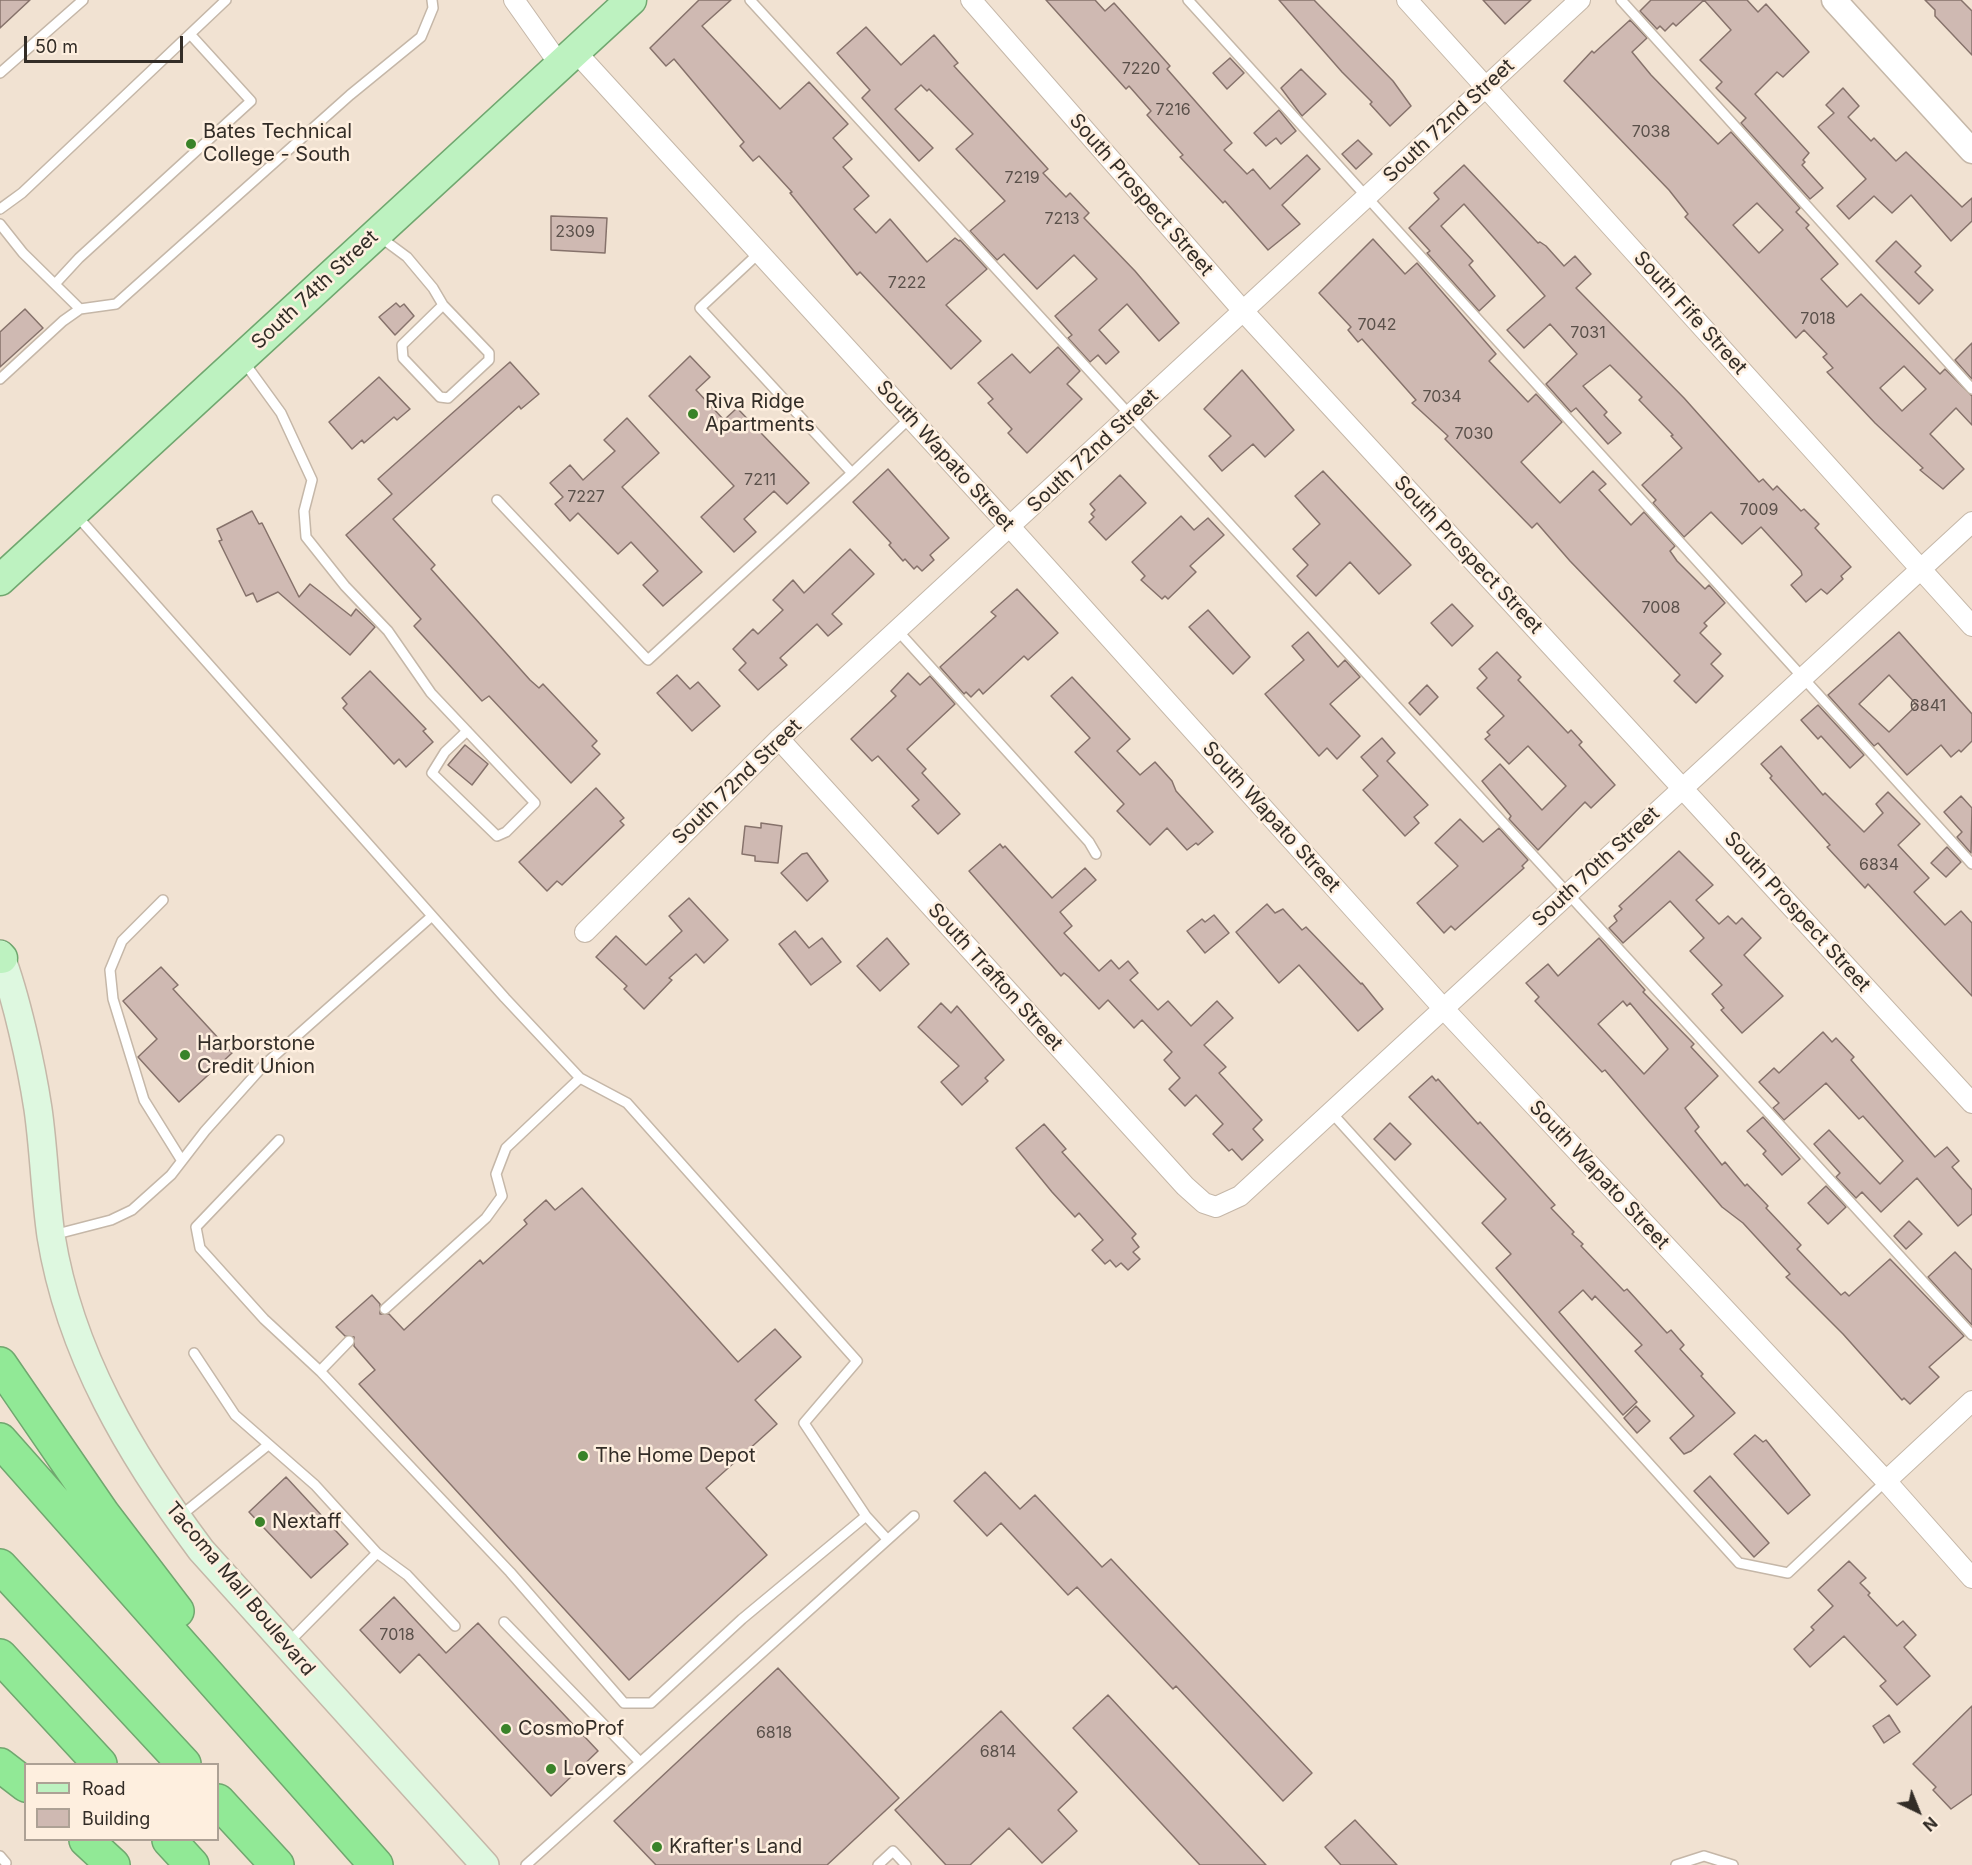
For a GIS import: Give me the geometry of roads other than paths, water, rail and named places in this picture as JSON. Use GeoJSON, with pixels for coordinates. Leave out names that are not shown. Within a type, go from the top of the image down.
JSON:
{"type":"FeatureCollection","features":[{"type":"Feature","properties":{"kind":"highway"},"geometry":{"type":"LineString","coordinates":[[0,1364],[103,1514],[337,1819]]}},
{"type":"Feature","properties":{"kind":"highway"},"geometry":{"type":"LineString","coordinates":[[0,1440],[376,1865]]}},
{"type":"Feature","properties":{"kind":"highway"},"geometry":{"type":"LineString","coordinates":[[0,1566],[183,1763]]}},
{"type":"Feature","properties":{"kind":"highway"},"geometry":{"type":"LineString","coordinates":[[0,1656],[99,1763]]}},
{"type":"Feature","properties":{"kind":"highway"},"geometry":{"type":"LineString","coordinates":[[0,1765],[24,1783]]}},
{"type":"Feature","properties":{"kind":"highway"},"geometry":{"type":"LineString","coordinates":[[219,1802],[277,1865]]}},
{"type":"Feature","properties":{"kind":"highway"},"geometry":{"type":"LineString","coordinates":[[88,1841],[113,1865]]}},
{"type":"Feature","properties":{"kind":"highway"},"geometry":{"type":"LineString","coordinates":[[171,1841],[192,1865]]}},
{"type":"Feature","properties":{"kind":"main road","name":"South 74th Street"},"geometry":{"type":"LineString","coordinates":[[0,580],[631,0]]}},
{"type":"Feature","properties":{"kind":"main road","name":"Tacoma Mall Boulevard"},"geometry":{"type":"LineString","coordinates":[[1,956],[38,1108],[51,1235],[68,1307],[102,1391],[137,1459],[178,1518],[235,1590],[485,1865]]}},
{"type":"Feature","properties":{"kind":"street","name":"South Wapato Street"},"geometry":{"type":"LineString","coordinates":[[514,0],[567,58],[759,253],[1011,528],[1443,1008],[1886,1481],[1972,1578]]}},
{"type":"Feature","properties":{"kind":"street","name":"South Prospect Street"},"geometry":{"type":"LineString","coordinates":[[971,0],[1244,312],[1972,1103]]}},
{"type":"Feature","properties":{"kind":"street","name":"South Fife Street"},"geometry":{"type":"LineString","coordinates":[[1407,0],[1972,626]]}},
{"type":"Feature","properties":{"kind":"street","name":"South 72nd Street"},"geometry":{"type":"LineString","coordinates":[[585,932],[779,739],[1011,528],[1580,0]]}},
{"type":"Feature","properties":{"kind":"street"},"geometry":{"type":"LineString","coordinates":[[1834,0],[1972,151]]}},
{"type":"Feature","properties":{"kind":"street","name":"South 70th Street"},"geometry":{"type":"LineString","coordinates":[[1216,1207],[1240,1196],[1972,522]]}},
{"type":"Feature","properties":{"kind":"street","name":"South Trafton Street"},"geometry":{"type":"LineString","coordinates":[[779,739],[1185,1186],[1204,1203],[1216,1207]]}},
{"type":"Feature","properties":{"kind":"street"},"geometry":{"type":"LineString","coordinates":[[1886,1481],[1972,1401]]}},
{"type":"Feature","properties":{"kind":"lane"},"geometry":{"type":"LineString","coordinates":[[0,73],[83,0]]}},
{"type":"Feature","properties":{"kind":"lane"},"geometry":{"type":"LineString","coordinates":[[0,209],[22,193],[226,0]]}},
{"type":"Feature","properties":{"kind":"lane"},"geometry":{"type":"LineString","coordinates":[[0,379],[63,321],[80,309],[116,304],[350,95],[421,37],[433,8],[432,0]]}},
{"type":"Feature","properties":{"kind":"lane"},"geometry":{"type":"LineString","coordinates":[[750,0],[1130,418],[1972,1335]]}},
{"type":"Feature","properties":{"kind":"lane"},"geometry":{"type":"LineString","coordinates":[[1188,0],[1972,864]]}},
{"type":"Feature","properties":{"kind":"lane"},"geometry":{"type":"LineString","coordinates":[[1621,0],[1972,389]]}},
{"type":"Feature","properties":{"kind":"lane"},"geometry":{"type":"LineString","coordinates":[[55,284],[79,258],[251,101],[190,34]]}},
{"type":"Feature","properties":{"kind":"lane"},"geometry":{"type":"LineString","coordinates":[[0,224],[23,253],[80,309]]}},
{"type":"Feature","properties":{"kind":"lane"},"geometry":{"type":"LineString","coordinates":[[375,234],[407,257],[433,288],[443,305],[489,353],[489,360],[448,398],[440,397],[403,358],[402,345],[443,305]]}},
{"type":"Feature","properties":{"kind":"lane"},"geometry":{"type":"LineString","coordinates":[[759,253],[700,308],[852,473]]}},
{"type":"Feature","properties":{"kind":"lane"},"geometry":{"type":"LineString","coordinates":[[240,358],[281,413],[312,480],[304,511],[306,537],[345,586],[388,631],[431,693],[467,731],[535,803],[506,832],[497,836],[432,773],[445,752],[467,731]]}},
{"type":"Feature","properties":{"kind":"lane"},"geometry":{"type":"LineString","coordinates":[[497,500],[648,660],[910,418]]}},
{"type":"Feature","properties":{"kind":"lane"},"geometry":{"type":"LineString","coordinates":[[73,512],[432,916],[580,1078],[627,1103],[857,1361],[804,1423],[866,1515],[887,1539]]}},
{"type":"Feature","properties":{"kind":"lane"},"geometry":{"type":"LineString","coordinates":[[898,631],[1089,842],[1096,854]]}},
{"type":"Feature","properties":{"kind":"lane"},"geometry":{"type":"LineString","coordinates":[[163,900],[122,941],[110,970],[113,999],[144,1100],[182,1161]]}},
{"type":"Feature","properties":{"kind":"lane"},"geometry":{"type":"LineString","coordinates":[[51,1235],[111,1220],[132,1210],[171,1175],[264,1065],[432,916]]}},
{"type":"Feature","properties":{"kind":"lane"},"geometry":{"type":"LineString","coordinates":[[385,1309],[486,1218],[502,1196],[496,1174],[506,1148],[580,1078]]}},
{"type":"Feature","properties":{"kind":"lane"},"geometry":{"type":"LineString","coordinates":[[1330,1111],[1739,1563],[1788,1573],[1886,1481]]}},
{"type":"Feature","properties":{"kind":"lane"},"geometry":{"type":"LineString","coordinates":[[279,1140],[196,1227],[200,1248],[264,1319],[320,1371],[510,1572],[624,1703],[651,1703],[742,1619],[866,1515]]}},
{"type":"Feature","properties":{"kind":"lane"},"geometry":{"type":"LineString","coordinates":[[320,1371],[349,1341]]}},
{"type":"Feature","properties":{"kind":"lane"},"geometry":{"type":"LineString","coordinates":[[194,1353],[235,1415],[315,1485],[377,1553],[407,1575],[455,1626]]}},
{"type":"Feature","properties":{"kind":"lane"},"geometry":{"type":"LineString","coordinates":[[178,1518],[268,1445]]}},
{"type":"Feature","properties":{"kind":"lane"},"geometry":{"type":"LineString","coordinates":[[526,1865],[914,1516]]}},
{"type":"Feature","properties":{"kind":"lane"},"geometry":{"type":"LineString","coordinates":[[285,1645],[377,1553]]}},
{"type":"Feature","properties":{"kind":"lane"},"geometry":{"type":"LineString","coordinates":[[504,1622],[640,1762]]}},
{"type":"Feature","properties":{"kind":"lane"},"geometry":{"type":"LineString","coordinates":[[878,1865],[893,1851],[906,1865]]}},
{"type":"Feature","properties":{"kind":"lane"},"geometry":{"type":"LineString","coordinates":[[1676,1865],[1704,1856],[1733,1865]]}},
{"type":"Feature","properties":{"kind":"place","name":"Bates Technical College - South"},"geometry":{"type":"Point","coordinates":[191,144]}},
{"type":"Feature","properties":{"kind":"place","name":"Riva Ridge Apartments"},"geometry":{"type":"Point","coordinates":[693,414]}},
{"type":"Feature","properties":{"kind":"place","name":"Harborstone Credit Union"},"geometry":{"type":"Point","coordinates":[185,1055]}},
{"type":"Feature","properties":{"kind":"place","name":"The Home Depot"},"geometry":{"type":"Point","coordinates":[583,1456]}},
{"type":"Feature","properties":{"kind":"place","name":"Nextaff"},"geometry":{"type":"Point","coordinates":[260,1522]}},
{"type":"Feature","properties":{"kind":"place","name":"CosmoProf"},"geometry":{"type":"Point","coordinates":[506,1729]}},
{"type":"Feature","properties":{"kind":"place","name":"Lovers"},"geometry":{"type":"Point","coordinates":[551,1769]}},
{"type":"Feature","properties":{"kind":"place","name":"Krafter's Land"},"geometry":{"type":"Point","coordinates":[657,1847]}}]}
